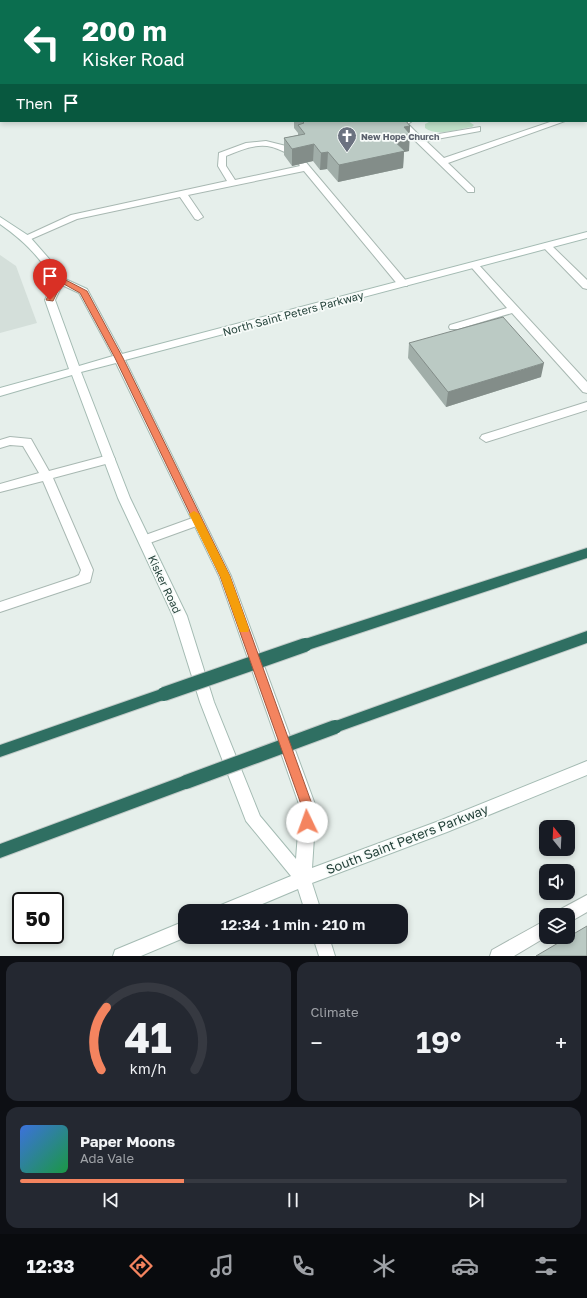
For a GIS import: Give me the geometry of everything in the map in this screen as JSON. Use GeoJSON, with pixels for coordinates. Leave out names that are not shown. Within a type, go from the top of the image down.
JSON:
{"type":"FeatureCollection","features":[{"type":"Feature","properties":{"kind":"highway"},"geometry":{"type":"LineString","coordinates":[[0,751],[305,645],[587,553]]}},
{"type":"Feature","properties":{"kind":"highway"},"geometry":{"type":"LineString","coordinates":[[0,851],[335,727],[587,637]]}},
{"type":"Feature","properties":{"kind":"main road"},"geometry":{"type":"LineString","coordinates":[[405,122],[402,123],[471,190]]}},
{"type":"Feature","properties":{"kind":"main road"},"geometry":{"type":"LineString","coordinates":[[442,162],[558,122]]}},
{"type":"Feature","properties":{"kind":"main road"},"geometry":{"type":"LineString","coordinates":[[420,140],[477,129]]}},
{"type":"Feature","properties":{"kind":"main road"},"geometry":{"type":"LineString","coordinates":[[233,183],[222,166],[222,155],[237,148],[263,142],[277,144],[293,152]]}},
{"type":"Feature","properties":{"kind":"main road"},"geometry":{"type":"LineString","coordinates":[[26,238],[74,217],[233,183],[303,165],[403,284]]}},
{"type":"Feature","properties":{"kind":"main road"},"geometry":{"type":"LineString","coordinates":[[182,194],[198,217]]}},
{"type":"Feature","properties":{"kind":"main road","name":"Kisker Road"},"geometry":{"type":"LineString","coordinates":[[0,220],[26,238],[48,263],[60,280],[83,291],[119,358],[225,576],[308,807],[303,879],[311,904]]}},
{"type":"Feature","properties":{"kind":"main road","name":"North Saint Peters Parkway"},"geometry":{"type":"LineString","coordinates":[[0,392],[119,358],[475,266],[587,235]]}},
{"type":"Feature","properties":{"kind":"main road"},"geometry":{"type":"LineString","coordinates":[[547,246],[587,286]]}},
{"type":"Feature","properties":{"kind":"main road"},"geometry":{"type":"LineString","coordinates":[[475,266],[587,389]]}},
{"type":"Feature","properties":{"kind":"main road","name":"Kisker Road"},"geometry":{"type":"LineString","coordinates":[[60,280],[50,300],[75,370],[124,498],[180,616],[207,702],[254,821],[303,879]]}},
{"type":"Feature","properties":{"kind":"main road"},"geometry":{"type":"LineString","coordinates":[[454,327],[515,309]]}},
{"type":"Feature","properties":{"kind":"main road"},"geometry":{"type":"LineString","coordinates":[[486,438],[587,406]]}},
{"type":"Feature","properties":{"kind":"main road"},"geometry":{"type":"LineString","coordinates":[[0,444],[10,441],[27,442],[46,475],[87,570],[85,578],[0,607]]}},
{"type":"Feature","properties":{"kind":"main road"},"geometry":{"type":"LineString","coordinates":[[0,488],[109,459]]}},
{"type":"Feature","properties":{"kind":"main road"},"geometry":{"type":"LineString","coordinates":[[144,540],[198,521]]}},
{"type":"Feature","properties":{"kind":"main road","name":"South Saint Peters Parkway"},"geometry":{"type":"LineString","coordinates":[[244,904],[303,879],[442,827],[587,768]]}},
{"type":"Feature","properties":{"kind":"main road"},"geometry":{"type":"LineString","coordinates":[[575,910],[587,903]]}},
{"type":"Feature","properties":{"kind":"main road"},"geometry":{"type":"LineString","coordinates":[[121,956],[178,932]]}},
{"type":"Feature","properties":{"kind":"main road"},"geometry":{"type":"LineString","coordinates":[[498,956],[539,932]]}},
{"type":"Feature","properties":{"kind":"main road"},"geometry":{"type":"LineString","coordinates":[[323,944],[327,956]]}},
{"type":"Feature","properties":{"kind":"shaded area"},"geometry":{"type":"Polygon","coordinates":[[[0,255],[16,266],[37,323],[0,333],[0,255]]]}},
{"type":"Feature","properties":{"kind":"green space"},"geometry":{"type":"Polygon","coordinates":[[[429,122],[470,122],[474,125],[472,127],[454,131],[435,132],[425,128],[425,124],[429,122]]]}},
{"type":"Feature","properties":{"kind":"building","name":"New Hope Church"},"geometry":{"type":"Polygon","coordinates":[[[303,122],[407,122],[410,126],[404,127],[410,134],[392,139],[405,151],[339,165],[328,152],[321,153],[314,144],[292,149],[284,138],[305,134],[298,125],[304,123],[303,122]]]}},
{"type":"Feature","properties":{"kind":"building"},"geometry":{"type":"Polygon","coordinates":[[[503,317],[544,363],[448,392],[409,343],[503,317]]]}},
{"type":"Feature","properties":{"kind":"building"},"geometry":{"type":"Polygon","coordinates":[[[587,926],[587,956],[536,956],[556,944],[575,944],[575,933],[587,926]]]}},
{"type":"Feature","properties":{"kind":"slow traffic"},"geometry":{"type":"LineString","coordinates":[[194,514],[225,576],[244,629]]}},
{"type":"Feature","properties":{"kind":"place","name":"New Hope Church"},"geometry":{"type":"Point","coordinates":[347,153]}},
{"type":"Feature","properties":{"kind":"route"},"geometry":{"type":"LineString","coordinates":[[50,300],[60,280],[83,291],[119,358],[225,576],[308,807],[307,822]]}}]}
